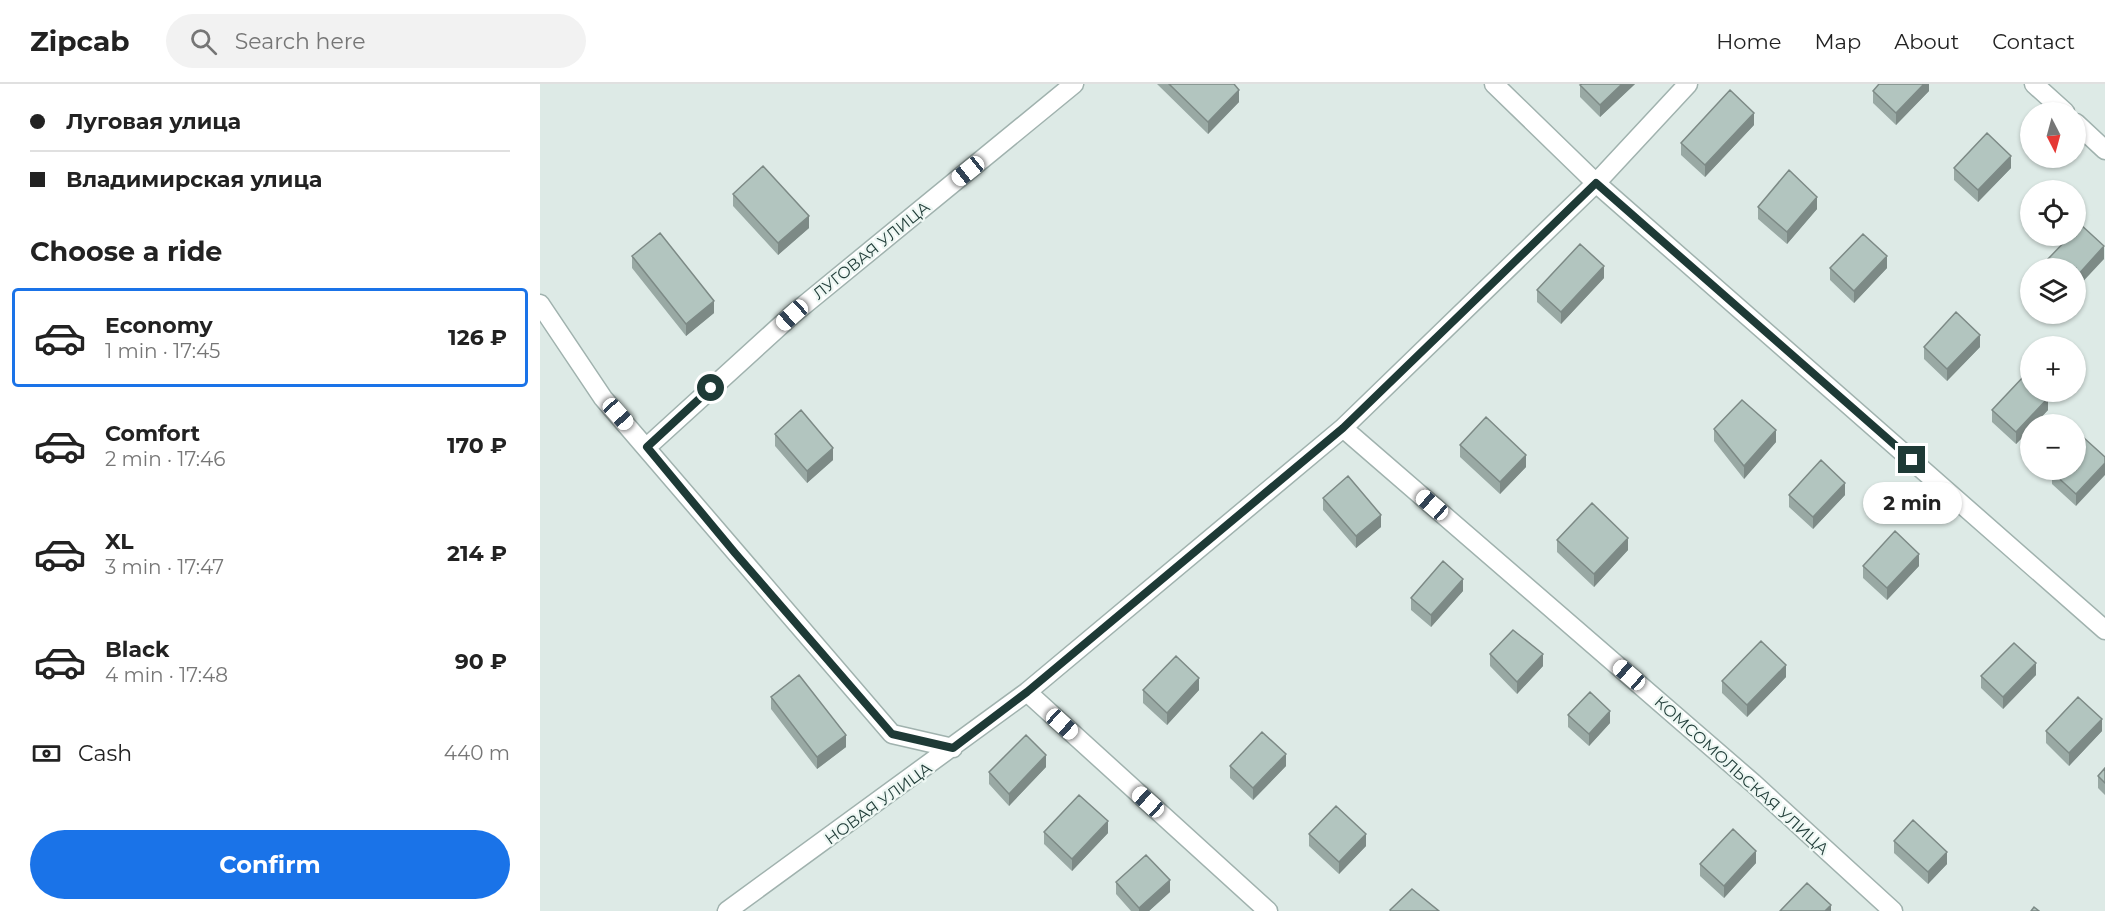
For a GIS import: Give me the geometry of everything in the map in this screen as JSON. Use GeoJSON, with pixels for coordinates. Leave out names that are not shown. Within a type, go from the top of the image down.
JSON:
{"type":"FeatureCollection","features":[{"type":"Feature","properties":{"kind":"street","name":"ЛУГОВАЯ УЛИЦА"},"geometry":{"type":"LineString","coordinates":[[647,447],[792,315],[1074,84]]}},
{"type":"Feature","properties":{"kind":"street"},"geometry":{"type":"LineString","coordinates":[[1494,84],[1596,183],[2105,630]]}},
{"type":"Feature","properties":{"kind":"street","name":"НОВАЯ УЛИЦА"},"geometry":{"type":"LineString","coordinates":[[727,911],[1027,692],[1343,428],[1596,183],[1688,84]]}},
{"type":"Feature","properties":{"kind":"street"},"geometry":{"type":"LineString","coordinates":[[2034,84],[2054,102]]}},
{"type":"Feature","properties":{"kind":"street"},"geometry":{"type":"LineString","coordinates":[[2086,132],[2105,150]]}},
{"type":"Feature","properties":{"kind":"street"},"geometry":{"type":"LineString","coordinates":[[540,304],[603,398],[892,734],[953,748]]}},
{"type":"Feature","properties":{"kind":"street","name":"КОМСОМОЛЬСКАЯ УЛИЦА"},"geometry":{"type":"LineString","coordinates":[[1343,428],[1744,775],[1893,911]]}},
{"type":"Feature","properties":{"kind":"street"},"geometry":{"type":"LineString","coordinates":[[1027,692],[1268,911]]}},
{"type":"Feature","properties":{"kind":"building"},"geometry":{"type":"Polygon","coordinates":[[[1169,84],[1234,84],[1239,90],[1208,122],[1169,84]]]}},
{"type":"Feature","properties":{"kind":"building"},"geometry":{"type":"Polygon","coordinates":[[[1622,84],[1600,105],[1580,85],[1622,84]]]}},
{"type":"Feature","properties":{"kind":"building"},"geometry":{"type":"Polygon","coordinates":[[[1879,84],[1924,84],[1896,113],[1873,91],[1879,84]]]}},
{"type":"Feature","properties":{"kind":"building"},"geometry":{"type":"Polygon","coordinates":[[[1730,90],[1754,113],[1705,165],[1681,143],[1730,90]]]}},
{"type":"Feature","properties":{"kind":"building"},"geometry":{"type":"Polygon","coordinates":[[[1987,133],[2011,156],[1978,190],[1954,168],[1987,133]]]}},
{"type":"Feature","properties":{"kind":"building"},"geometry":{"type":"Polygon","coordinates":[[[763,166],[809,216],[778,243],[733,194],[763,166]]]}},
{"type":"Feature","properties":{"kind":"building"},"geometry":{"type":"Polygon","coordinates":[[[1789,170],[1817,197],[1787,232],[1758,207],[1789,170]]]}},
{"type":"Feature","properties":{"kind":"building"},"geometry":{"type":"Polygon","coordinates":[[[2086,230],[2104,246],[2086,266],[2086,258],[2049,258],[2060,246],[2086,246],[2086,230]]]}},
{"type":"Feature","properties":{"kind":"building"},"geometry":{"type":"Polygon","coordinates":[[[660,233],[714,301],[686,324],[632,256],[660,233]]]}},
{"type":"Feature","properties":{"kind":"building"},"geometry":{"type":"Polygon","coordinates":[[[1863,234],[1887,256],[1854,291],[1830,268],[1863,234]]]}},
{"type":"Feature","properties":{"kind":"building"},"geometry":{"type":"Polygon","coordinates":[[[1580,244],[1604,266],[1561,312],[1537,290],[1580,244]]]}},
{"type":"Feature","properties":{"kind":"building"},"geometry":{"type":"Polygon","coordinates":[[[1956,312],[1980,335],[1947,369],[1924,347],[1956,312]]]}},
{"type":"Feature","properties":{"kind":"building"},"geometry":{"type":"Polygon","coordinates":[[[2020,380],[2020,402],[2044,402],[2033,414],[2020,414],[2020,428],[2016,432],[1992,410],[2020,380]]]}},
{"type":"Feature","properties":{"kind":"building"},"geometry":{"type":"Polygon","coordinates":[[[1742,400],[1776,430],[1744,466],[1714,429],[1742,400]]]}},
{"type":"Feature","properties":{"kind":"building"},"geometry":{"type":"Polygon","coordinates":[[[801,410],[833,448],[807,471],[775,434],[801,410]]]}},
{"type":"Feature","properties":{"kind":"building"},"geometry":{"type":"Polygon","coordinates":[[[1486,417],[1526,455],[1500,482],[1460,445],[1486,417]]]}},
{"type":"Feature","properties":{"kind":"building"},"geometry":{"type":"Polygon","coordinates":[[[2086,440],[2105,457],[2105,463],[2076,494],[2061,480],[2086,480],[2086,440]]]}},
{"type":"Feature","properties":{"kind":"building"},"geometry":{"type":"Polygon","coordinates":[[[1821,460],[1845,483],[1813,517],[1789,495],[1821,460]]]}},
{"type":"Feature","properties":{"kind":"building"},"geometry":{"type":"Polygon","coordinates":[[[1348,476],[1381,515],[1356,536],[1323,498],[1348,476]]]}},
{"type":"Feature","properties":{"kind":"building"},"geometry":{"type":"Polygon","coordinates":[[[1592,503],[1628,538],[1594,574],[1557,540],[1592,503]]]}},
{"type":"Feature","properties":{"kind":"building"},"geometry":{"type":"Polygon","coordinates":[[[1895,531],[1919,554],[1887,588],[1863,566],[1895,531]]]}},
{"type":"Feature","properties":{"kind":"building"},"geometry":{"type":"Polygon","coordinates":[[[1443,561],[1463,579],[1431,615],[1411,598],[1443,561]]]}},
{"type":"Feature","properties":{"kind":"building"},"geometry":{"type":"Polygon","coordinates":[[[1513,630],[1543,654],[1517,682],[1490,654],[1513,630]]]}},
{"type":"Feature","properties":{"kind":"building"},"geometry":{"type":"Polygon","coordinates":[[[1761,641],[1786,665],[1747,705],[1722,681],[1761,641]]]}},
{"type":"Feature","properties":{"kind":"building"},"geometry":{"type":"Polygon","coordinates":[[[2014,643],[2036,663],[2003,697],[1981,676],[2014,643]]]}},
{"type":"Feature","properties":{"kind":"building"},"geometry":{"type":"Polygon","coordinates":[[[1176,656],[1199,678],[1167,713],[1143,690],[1176,656]]]}},
{"type":"Feature","properties":{"kind":"building"},"geometry":{"type":"Polygon","coordinates":[[[799,675],[846,735],[817,757],[771,697],[799,675]]]}},
{"type":"Feature","properties":{"kind":"building"},"geometry":{"type":"Polygon","coordinates":[[[1590,692],[1610,711],[1589,734],[1568,715],[1590,692]]]}},
{"type":"Feature","properties":{"kind":"building"},"geometry":{"type":"Polygon","coordinates":[[[2078,697],[2102,719],[2069,753],[2046,731],[2078,697]]]}},
{"type":"Feature","properties":{"kind":"building"},"geometry":{"type":"Polygon","coordinates":[[[1262,732],[1286,754],[1253,788],[1230,766],[1262,732]]]}},
{"type":"Feature","properties":{"kind":"building"},"geometry":{"type":"Polygon","coordinates":[[[1026,735],[1046,755],[1009,794],[989,772],[1026,735]]]}},
{"type":"Feature","properties":{"kind":"building"},"geometry":{"type":"Polygon","coordinates":[[[2105,768],[2105,783],[2098,776],[2105,768]]]}},
{"type":"Feature","properties":{"kind":"building"},"geometry":{"type":"Polygon","coordinates":[[[1079,795],[1108,821],[1072,859],[1044,832],[1079,795]]]}},
{"type":"Feature","properties":{"kind":"building"},"geometry":{"type":"Polygon","coordinates":[[[1336,806],[1366,834],[1339,862],[1309,834],[1336,806]]]}},
{"type":"Feature","properties":{"kind":"building"},"geometry":{"type":"Polygon","coordinates":[[[1913,820],[1947,852],[1928,872],[1894,841],[1913,820]]]}},
{"type":"Feature","properties":{"kind":"building"},"geometry":{"type":"Polygon","coordinates":[[[1733,829],[1756,851],[1724,886],[1700,864],[1733,829]]]}},
{"type":"Feature","properties":{"kind":"building"},"geometry":{"type":"Polygon","coordinates":[[[1146,855],[1170,880],[1139,908],[1116,882],[1146,855]]]}},
{"type":"Feature","properties":{"kind":"building"},"geometry":{"type":"Polygon","coordinates":[[[1807,883],[1831,905],[1825,911],[1780,911],[1807,883]]]}},
{"type":"Feature","properties":{"kind":"building"},"geometry":{"type":"Polygon","coordinates":[[[1412,889],[1439,911],[1390,910],[1412,889]]]}},
{"type":"Feature","properties":{"kind":"route"},"geometry":{"type":"LineString","coordinates":[[711,388],[647,447],[735,553],[892,734],[953,748],[1027,692],[1343,428],[1596,183],[1912,460]]}}]}
